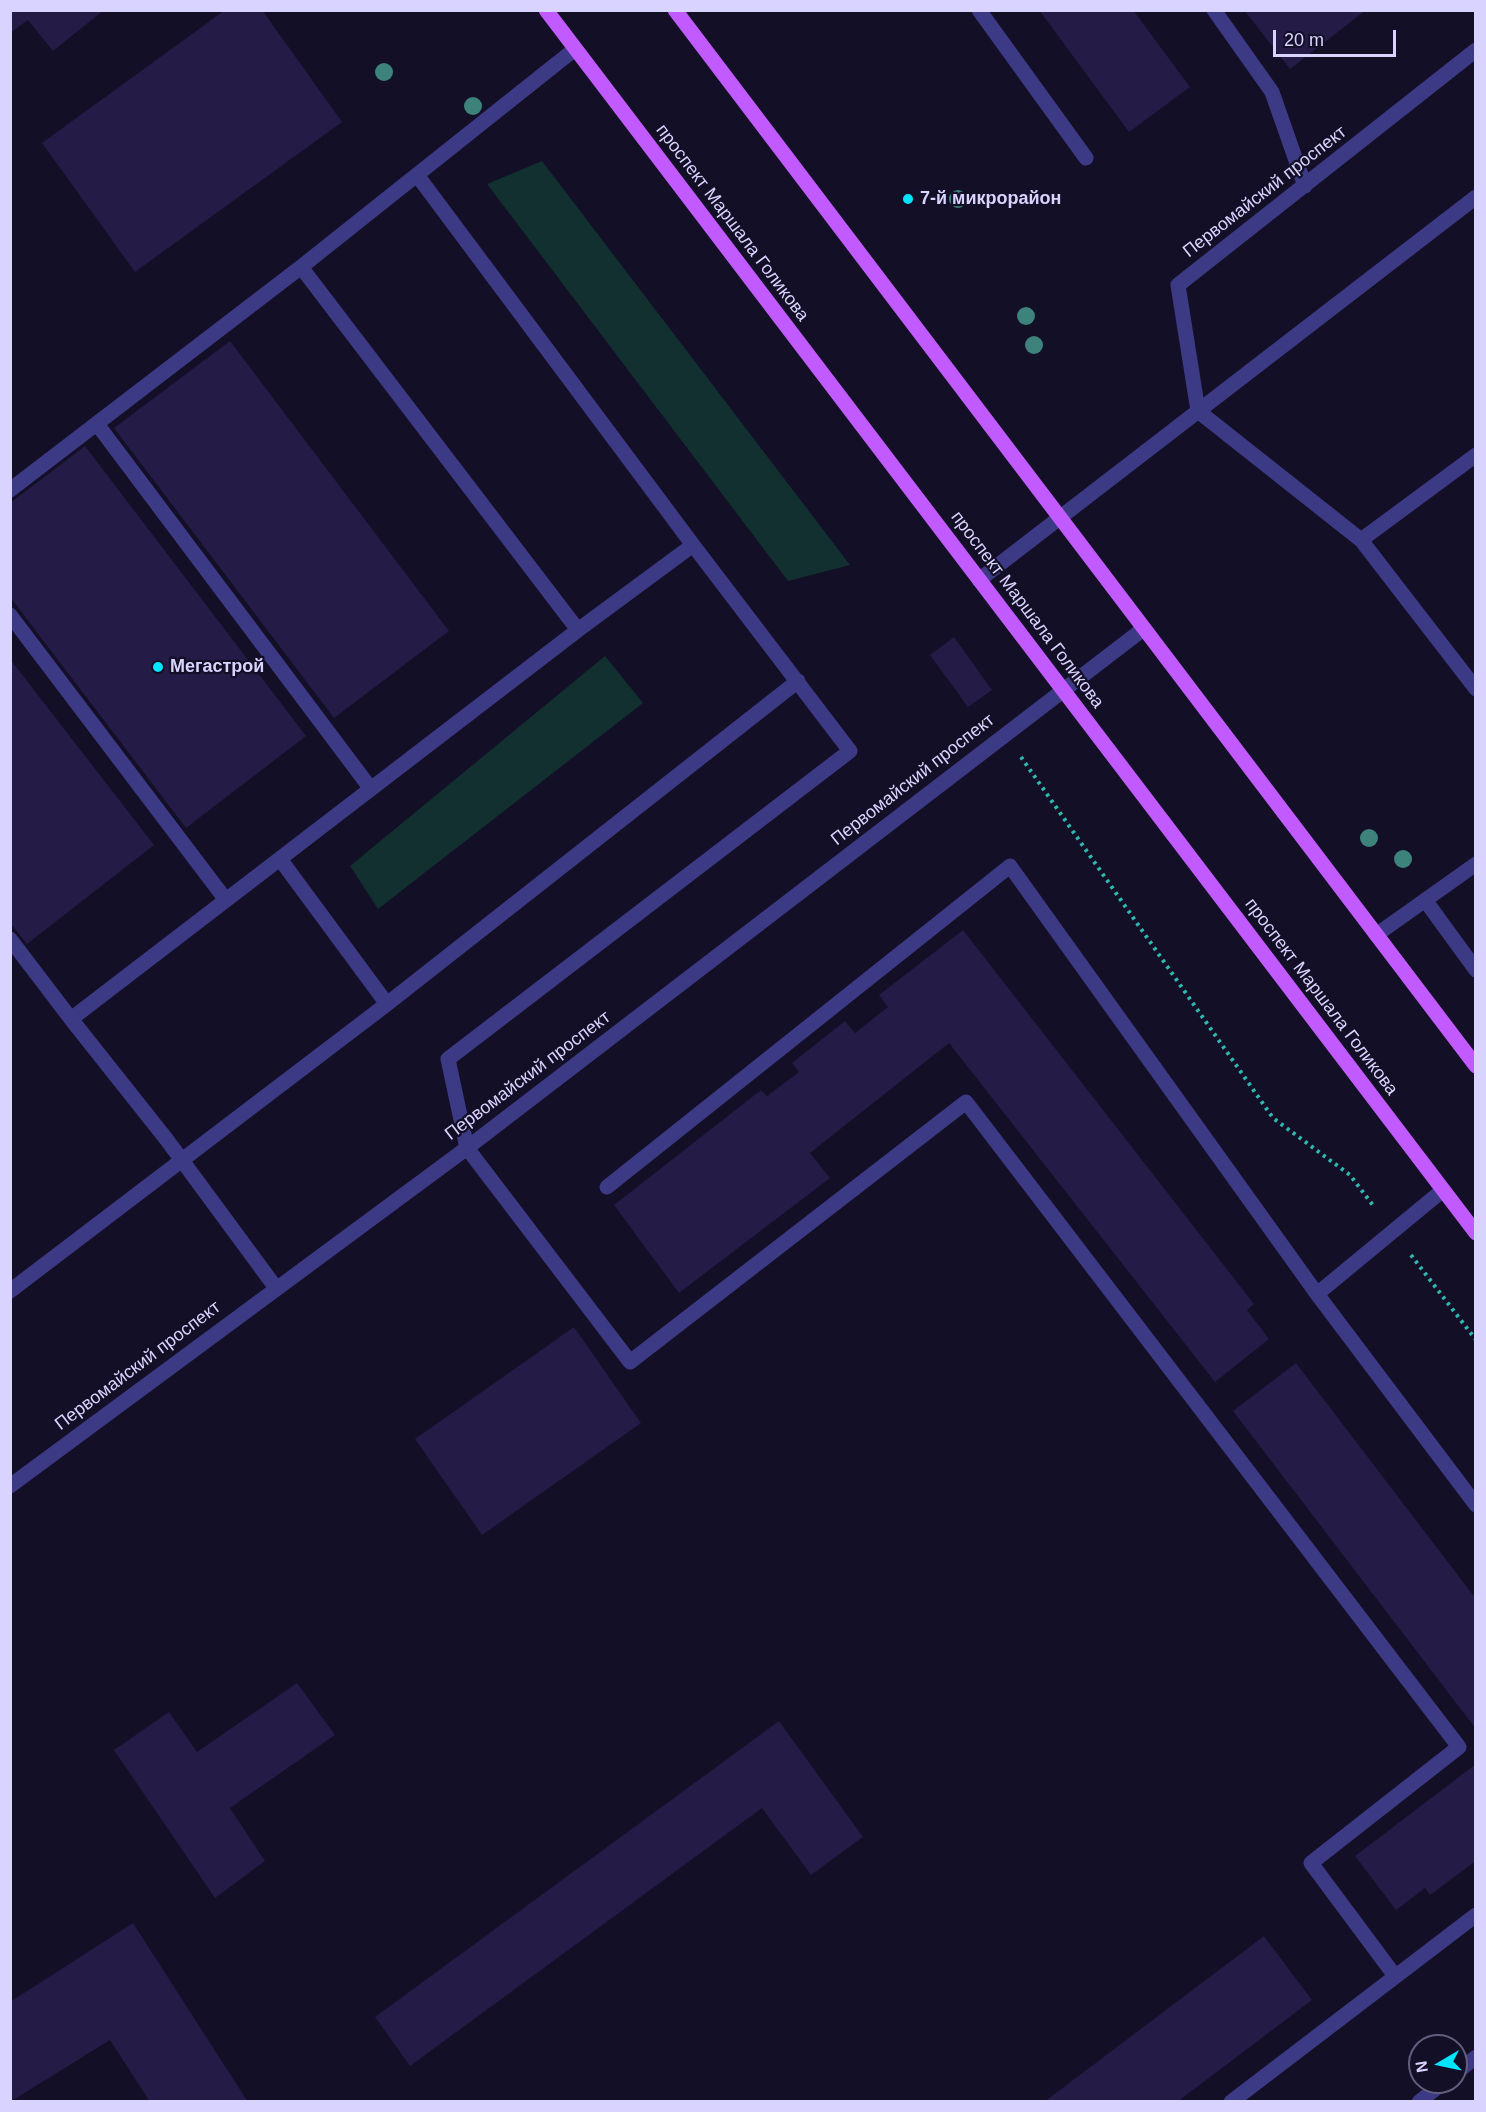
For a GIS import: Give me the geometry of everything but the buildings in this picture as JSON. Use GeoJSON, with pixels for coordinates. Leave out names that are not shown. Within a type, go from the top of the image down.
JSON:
{"type":"FeatureCollection","features":[{"type":"Feature","properties":{"kind":"main road","name":"проспект Маршала Голикова"},"geometry":{"type":"LineString","coordinates":[[546,10],[1476,1233]]}},
{"type":"Feature","properties":{"kind":"main road"},"geometry":{"type":"LineString","coordinates":[[675,10],[1142,630],[1476,1066]]}},
{"type":"Feature","properties":{"kind":"street"},"geometry":{"type":"LineString","coordinates":[[979,10],[1086,158]]}},
{"type":"Feature","properties":{"kind":"street"},"geometry":{"type":"LineString","coordinates":[[1214,10],[1272,92],[1305,186]]}},
{"type":"Feature","properties":{"kind":"street"},"geometry":{"type":"LineString","coordinates":[[10,490],[301,267],[575,49]]}},
{"type":"Feature","properties":{"kind":"street","name":"Первомайский проспект"},"geometry":{"type":"LineString","coordinates":[[1198,411],[1178,285],[1476,50]]}},
{"type":"Feature","properties":{"kind":"street"},"geometry":{"type":"LineString","coordinates":[[417,175],[850,751],[448,1059],[467,1148],[630,1362],[966,1102],[1459,1746],[1311,1863],[1395,1976]]}},
{"type":"Feature","properties":{"kind":"street"},"geometry":{"type":"LineString","coordinates":[[979,580],[1476,197]]}},
{"type":"Feature","properties":{"kind":"street"},"geometry":{"type":"LineString","coordinates":[[301,267],[578,630]]}},
{"type":"Feature","properties":{"kind":"street"},"geometry":{"type":"LineString","coordinates":[[1198,411],[1361,540],[1476,689]]}},
{"type":"Feature","properties":{"kind":"street"},"geometry":{"type":"LineString","coordinates":[[97,424],[371,789]]}},
{"type":"Feature","properties":{"kind":"street"},"geometry":{"type":"LineString","coordinates":[[1361,540],[1476,455]]}},
{"type":"Feature","properties":{"kind":"street"},"geometry":{"type":"LineString","coordinates":[[71,1019],[578,630],[693,545]]}},
{"type":"Feature","properties":{"kind":"street"},"geometry":{"type":"LineString","coordinates":[[10,615],[226,900]]}},
{"type":"Feature","properties":{"kind":"street","name":"Первомайский проспект"},"geometry":{"type":"LineString","coordinates":[[10,1486],[467,1148],[1142,630]]}},
{"type":"Feature","properties":{"kind":"street"},"geometry":{"type":"LineString","coordinates":[[10,1291],[387,1004],[798,681]]}},
{"type":"Feature","properties":{"kind":"street"},"geometry":{"type":"LineString","coordinates":[[280,859],[387,1004]]}},
{"type":"Feature","properties":{"kind":"street"},"geometry":{"type":"LineString","coordinates":[[1376,935],[1476,864]]}},
{"type":"Feature","properties":{"kind":"street"},"geometry":{"type":"LineString","coordinates":[[607,1187],[1010,866],[1317,1294],[1476,1505]]}},
{"type":"Feature","properties":{"kind":"street"},"geometry":{"type":"LineString","coordinates":[[1425,900],[1476,970]]}},
{"type":"Feature","properties":{"kind":"street"},"geometry":{"type":"LineString","coordinates":[[10,939],[182,1160],[276,1288]]}},
{"type":"Feature","properties":{"kind":"street"},"geometry":{"type":"LineString","coordinates":[[1317,1294],[1443,1190]]}},
{"type":"Feature","properties":{"kind":"street"},"geometry":{"type":"LineString","coordinates":[[1231,2102],[1476,1915]]}},
{"type":"Feature","properties":{"kind":"path"},"geometry":{"type":"LineString","coordinates":[[1005,734],[1273,1118],[1350,1175],[1476,1340]]}},
{"type":"Feature","properties":{"kind":"green space"},"geometry":{"type":"Polygon","coordinates":[[[542,161],[850,565],[788,581],[487,184],[542,161]]]}},
{"type":"Feature","properties":{"kind":"green space"},"geometry":{"type":"Polygon","coordinates":[[[605,656],[643,703],[378,909],[350,866],[605,656]]]}},
{"type":"Feature","properties":{"kind":"place","name":"7-й микрорайон"},"geometry":{"type":"Point","coordinates":[908,199]}},
{"type":"Feature","properties":{"kind":"place","name":"Мегастрой"},"geometry":{"type":"Point","coordinates":[158,667]}}]}
